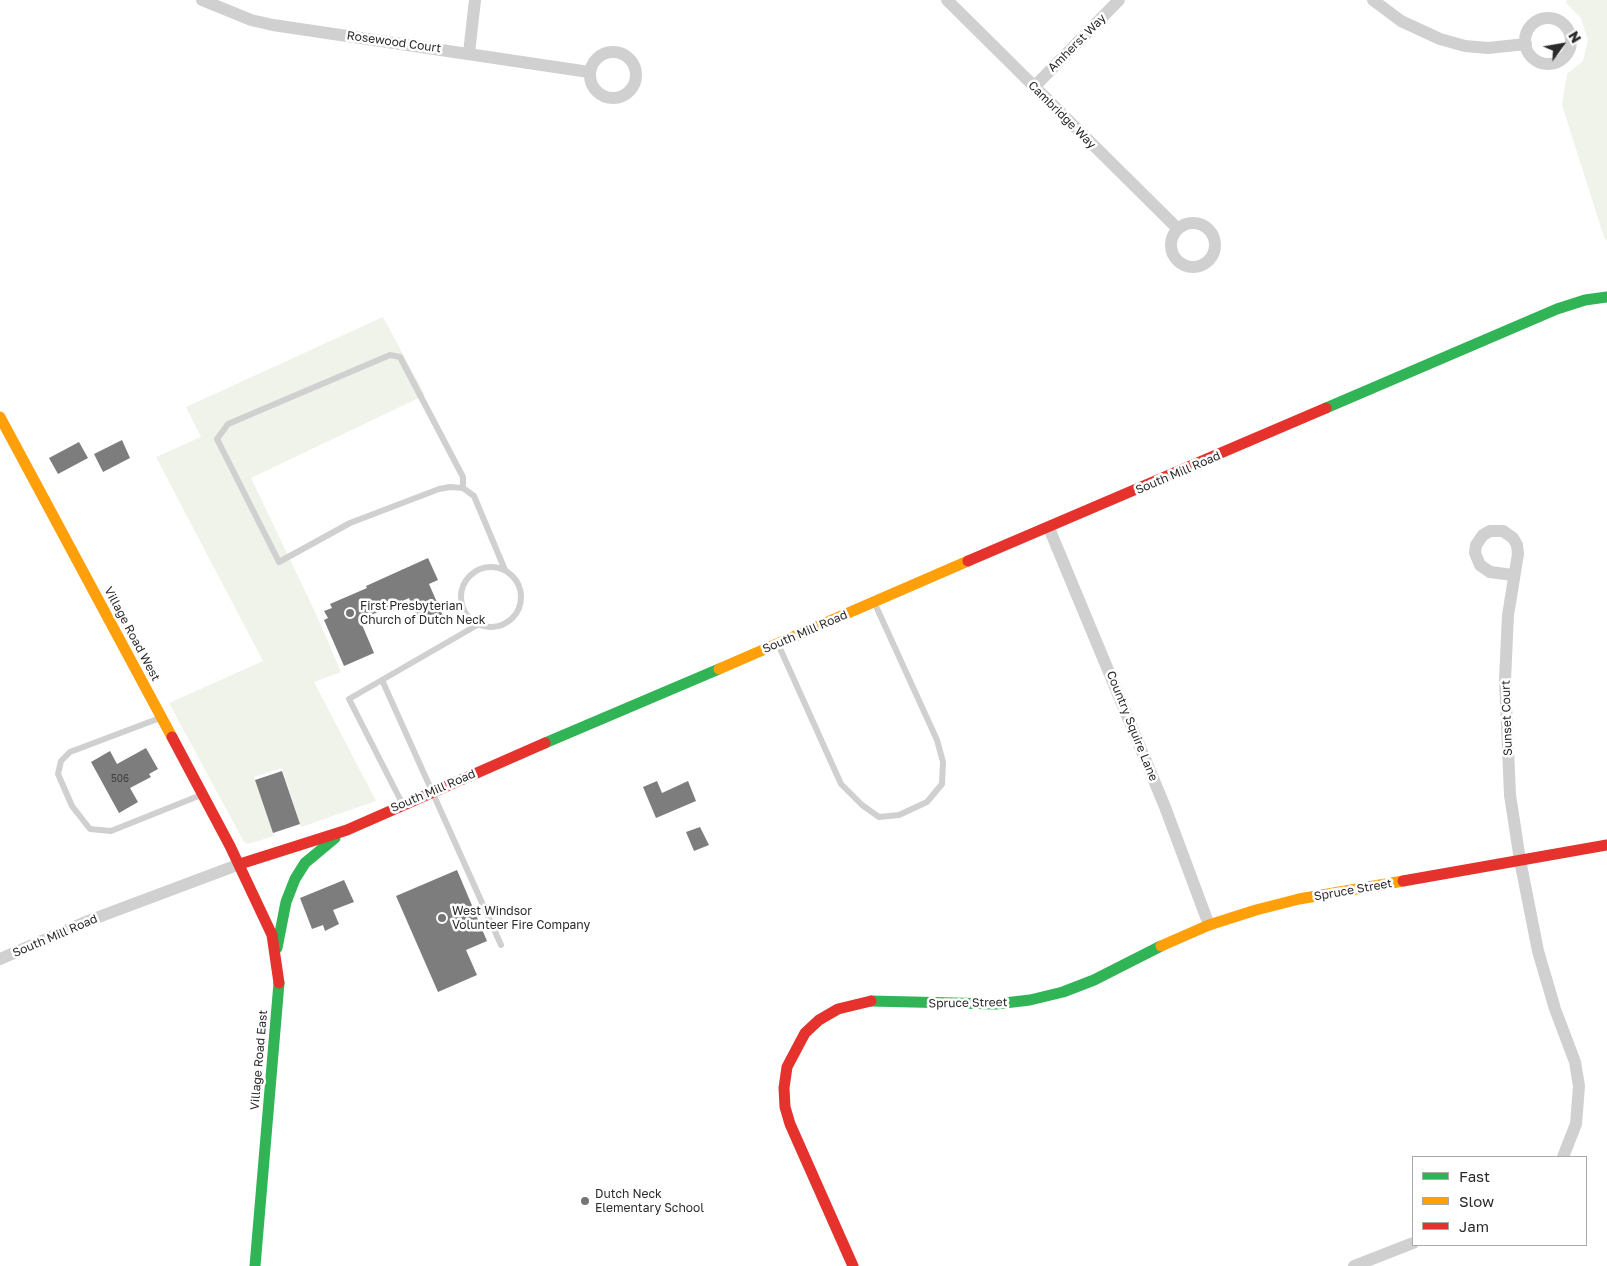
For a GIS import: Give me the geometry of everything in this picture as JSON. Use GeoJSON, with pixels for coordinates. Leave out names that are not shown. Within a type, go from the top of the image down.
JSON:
{"type":"FeatureCollection","features":[{"type":"Feature","properties":{"kind":"street","name":"Rosewood Court"},"geometry":{"type":"LineString","coordinates":[[202,0],[222,10],[273,25],[589,72]]}},
{"type":"Feature","properties":{"kind":"street"},"geometry":{"type":"LineString","coordinates":[[469,53],[474,0]]}},
{"type":"Feature","properties":{"kind":"street","name":"Cambridge Way"},"geometry":{"type":"LineString","coordinates":[[947,0],[1178,229]]}},
{"type":"Feature","properties":{"kind":"street","name":"Amherst Way"},"geometry":{"type":"LineString","coordinates":[[1034,86],[1119,0]]}},
{"type":"Feature","properties":{"kind":"street"},"geometry":{"type":"LineString","coordinates":[[1373,0],[1401,21],[1440,39],[1465,46],[1488,48],[1526,44]]}},
{"type":"Feature","properties":{"kind":"street","name":"South Mill Road"},"geometry":{"type":"LineString","coordinates":[[0,960],[88,921],[240,864],[346,830],[1557,309],[1585,300],[1607,297]]}},
{"type":"Feature","properties":{"kind":"street","name":"Village Road West"},"geometry":{"type":"LineString","coordinates":[[0,417],[240,864]]}},
{"type":"Feature","properties":{"kind":"street","name":"Country Squire Lane"},"geometry":{"type":"LineString","coordinates":[[1049,528],[1165,807],[1209,925]]}},
{"type":"Feature","properties":{"kind":"street","name":"Sunset Court"},"geometry":{"type":"LineString","coordinates":[[1513,575],[1508,624],[1506,730],[1510,795],[1520,860]]}},
{"type":"Feature","properties":{"kind":"street"},"geometry":{"type":"LineString","coordinates":[[276,951],[286,902],[294,879],[306,863],[346,830]]}},
{"type":"Feature","properties":{"kind":"street","name":"Spruce Street"},"geometry":{"type":"LineString","coordinates":[[853,1266],[790,1124],[785,1107],[784,1088],[787,1066],[795,1049],[812,1027],[838,1009],[855,1003],[870,1001],[996,1004],[1030,1000],[1094,980],[1162,945],[1209,925],[1256,910],[1299,899],[1607,845]]}},
{"type":"Feature","properties":{"kind":"street"},"geometry":{"type":"LineString","coordinates":[[1520,860],[1538,951],[1575,1062],[1579,1086],[1576,1124],[1562,1156]]}},
{"type":"Feature","properties":{"kind":"street","name":"Village Road East"},"geometry":{"type":"LineString","coordinates":[[240,864],[265,919],[276,951],[279,974],[255,1266]]}},
{"type":"Feature","properties":{"kind":"street"},"geometry":{"type":"LineString","coordinates":[[1354,1266],[1412,1243]]}},
{"type":"Feature","properties":{"kind":"lane"},"geometry":{"type":"LineString","coordinates":[[463,488],[463,477],[400,357],[390,354],[228,424],[217,439],[279,562],[350,523],[439,489],[463,488],[474,496],[505,570],[519,585],[521,595],[516,614],[499,625],[479,624],[465,611],[462,602],[464,583],[478,570],[496,567],[505,570]]}},
{"type":"Feature","properties":{"kind":"lane"},"geometry":{"type":"LineString","coordinates":[[778,644],[842,784],[862,805],[879,817],[900,815],[927,802],[942,784],[943,762],[937,740],[874,603]]}},
{"type":"Feature","properties":{"kind":"lane"},"geometry":{"type":"LineString","coordinates":[[403,804],[349,699],[479,624]]}},
{"type":"Feature","properties":{"kind":"lane"},"geometry":{"type":"LineString","coordinates":[[382,680],[501,945]]}},
{"type":"Feature","properties":{"kind":"lane"},"geometry":{"type":"LineString","coordinates":[[161,717],[70,752],[61,761],[58,774],[72,806],[90,829],[111,831],[202,794]]}},
{"type":"Feature","properties":{"kind":"shaded area"},"geometry":{"type":"Polygon","coordinates":[[[1567,0],[1607,0],[1607,239],[1605,240],[1562,105],[1567,74],[1583,61],[1588,40],[1581,18],[1566,3],[1567,0]]]}},
{"type":"Feature","properties":{"kind":"shaded area"},"geometry":{"type":"Polygon","coordinates":[[[383,317],[425,395],[251,478],[316,614],[341,672],[314,682],[376,801],[301,827],[282,768],[254,777],[274,836],[248,844],[244,842],[169,703],[263,661],[156,457],[201,437],[186,407],[383,317]]]}},
{"type":"Feature","properties":{"kind":"building"},"geometry":{"type":"Polygon","coordinates":[[[122,440],[130,458],[103,472],[94,454],[122,440]]]}},
{"type":"Feature","properties":{"kind":"building"},"geometry":{"type":"Polygon","coordinates":[[[79,442],[88,458],[58,474],[49,458],[79,442]]]}},
{"type":"Feature","properties":{"kind":"building","name":"First Presbyterian Church of Dutch Neck"},"geometry":{"type":"Polygon","coordinates":[[[428,558],[438,580],[429,584],[443,616],[420,625],[409,598],[360,620],[374,653],[344,666],[324,620],[328,618],[324,611],[332,608],[330,604],[428,558]]]}},
{"type":"Feature","properties":{"kind":"building"},"geometry":{"type":"Polygon","coordinates":[[[146,748],[158,769],[149,774],[151,777],[130,788],[138,802],[119,813],[91,762],[110,751],[117,764],[146,748]]]}},
{"type":"Feature","properties":{"kind":"building"},"geometry":{"type":"Polygon","coordinates":[[[282,771],[300,824],[273,833],[255,780],[282,771]]]}},
{"type":"Feature","properties":{"kind":"building"},"geometry":{"type":"Polygon","coordinates":[[[657,781],[662,793],[688,781],[696,801],[656,818],[643,787],[657,781]]]}},
{"type":"Feature","properties":{"kind":"building"},"geometry":{"type":"Polygon","coordinates":[[[700,827],[709,845],[694,851],[686,832],[700,827]]]}},
{"type":"Feature","properties":{"kind":"building","name":"West Windsor Volunteer Fire Company"},"geometry":{"type":"Polygon","coordinates":[[[457,870],[487,941],[466,950],[477,975],[438,992],[396,896],[457,870]]]}},
{"type":"Feature","properties":{"kind":"building"},"geometry":{"type":"Polygon","coordinates":[[[344,880],[354,902],[333,910],[339,924],[325,931],[323,925],[312,929],[300,898],[344,880]]]}},
{"type":"Feature","properties":{"kind":"traffic: fast"},"geometry":{"type":"LineString","coordinates":[[1326,408],[1557,309],[1585,300],[1607,297]]}},
{"type":"Feature","properties":{"kind":"traffic: fast"},"geometry":{"type":"LineString","coordinates":[[545,743],[719,669]]}},
{"type":"Feature","properties":{"kind":"traffic: fast"},"geometry":{"type":"LineString","coordinates":[[277,948],[286,902],[295,879],[305,863],[335,838]]}},
{"type":"Feature","properties":{"kind":"traffic: fast"},"geometry":{"type":"LineString","coordinates":[[871,1001],[996,1004],[1030,1000],[1063,992],[1094,980],[1161,946]]}},
{"type":"Feature","properties":{"kind":"traffic: fast"},"geometry":{"type":"LineString","coordinates":[[255,1266],[279,983]]}},
{"type":"Feature","properties":{"kind":"traffic: slow"},"geometry":{"type":"LineString","coordinates":[[0,417],[172,737]]}},
{"type":"Feature","properties":{"kind":"traffic: slow"},"geometry":{"type":"LineString","coordinates":[[719,669],[968,561]]}},
{"type":"Feature","properties":{"kind":"traffic: slow"},"geometry":{"type":"LineString","coordinates":[[1161,946],[1209,925],[1256,910],[1299,899],[1403,881]]}},
{"type":"Feature","properties":{"kind":"traffic: jam"},"geometry":{"type":"LineString","coordinates":[[968,561],[1326,408]]}},
{"type":"Feature","properties":{"kind":"traffic: jam"},"geometry":{"type":"LineString","coordinates":[[172,737],[230,846],[272,935],[279,983]]}},
{"type":"Feature","properties":{"kind":"traffic: jam"},"geometry":{"type":"LineString","coordinates":[[240,864],[347,830],[545,743]]}},
{"type":"Feature","properties":{"kind":"traffic: jam"},"geometry":{"type":"LineString","coordinates":[[1403,881],[1607,845]]}},
{"type":"Feature","properties":{"kind":"traffic: jam"},"geometry":{"type":"LineString","coordinates":[[853,1266],[790,1124],[785,1107],[784,1088],[787,1067],[805,1033],[819,1020],[838,1009],[871,1001]]}},
{"type":"Feature","properties":{"kind":"place","name":"First Presbyterian Church of Dutch Neck"},"geometry":{"type":"Point","coordinates":[350,613]}},
{"type":"Feature","properties":{"kind":"place","name":"West Windsor Volunteer Fire Company"},"geometry":{"type":"Point","coordinates":[442,918]}},
{"type":"Feature","properties":{"kind":"place","name":"Dutch Neck Elementary School"},"geometry":{"type":"Point","coordinates":[585,1201]}}]}
